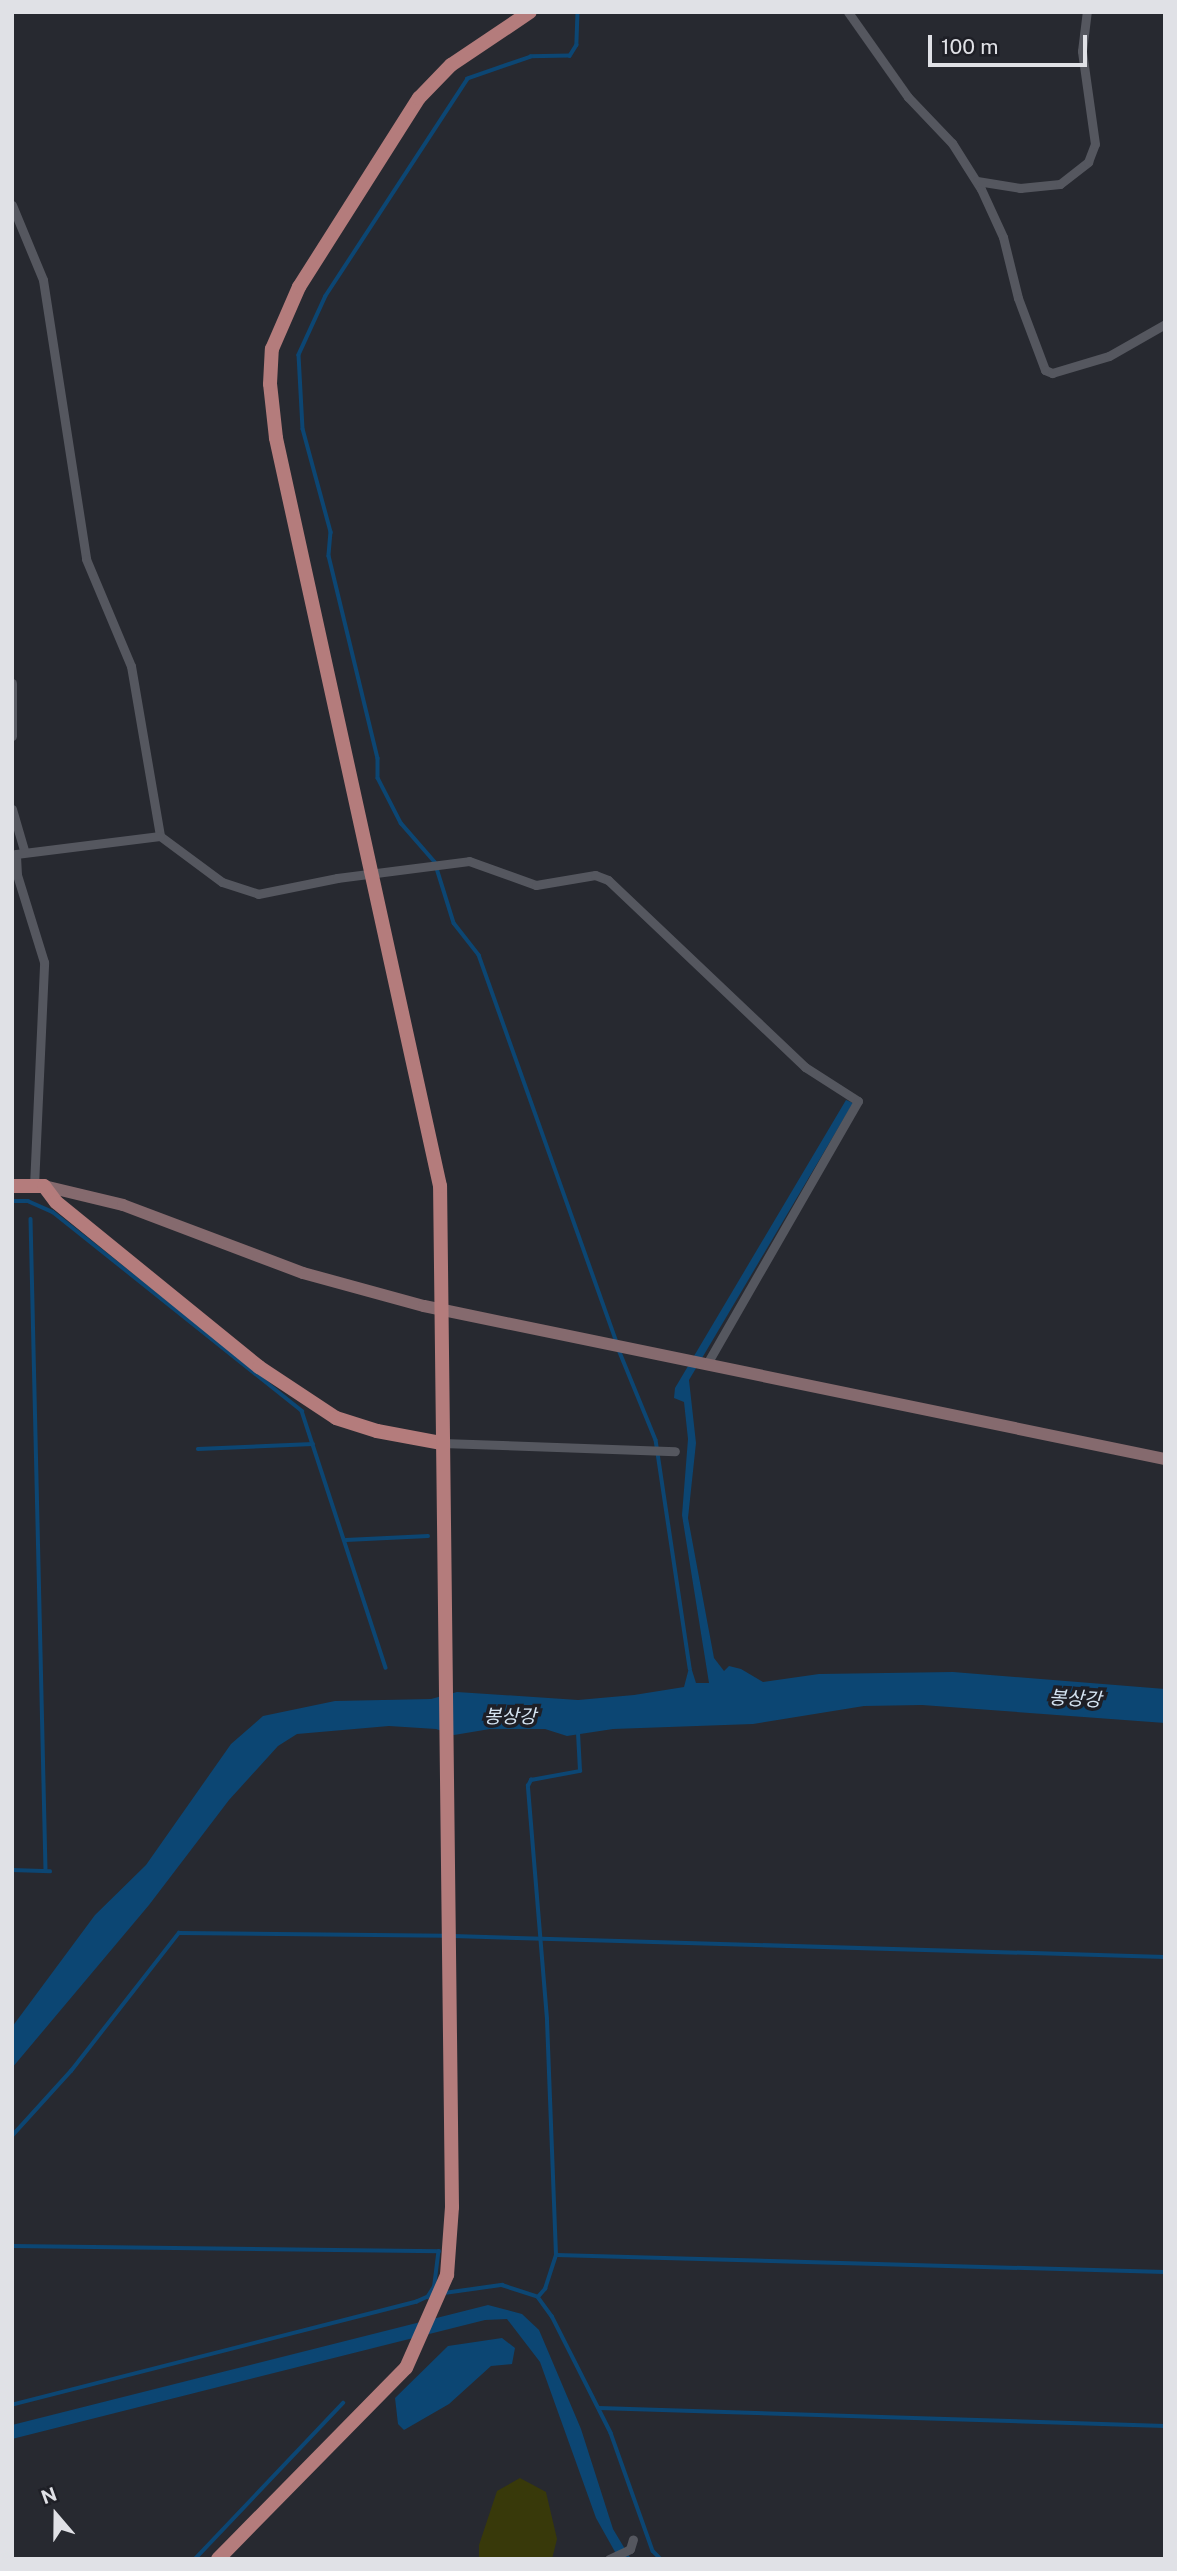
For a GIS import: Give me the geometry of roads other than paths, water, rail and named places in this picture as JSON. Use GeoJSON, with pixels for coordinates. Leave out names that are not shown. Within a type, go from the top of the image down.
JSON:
{"type":"FeatureCollection","features":[{"type":"Feature","properties":{"kind":"main road"},"geometry":{"type":"LineString","coordinates":[[218,2559],[405,2368],[418,2346],[447,2275],[452,2207],[440,1186],[276,438],[270,384],[274,338],[311,267],[419,98],[451,65],[530,12]]}},
{"type":"Feature","properties":{"kind":"main road"},"geometry":{"type":"LineString","coordinates":[[12,1186],[39,1186],[123,1205],[303,1273],[424,1306],[1165,1459]]}},
{"type":"Feature","properties":{"kind":"main road"},"geometry":{"type":"LineString","coordinates":[[39,1186],[259,1367],[336,1418],[377,1432],[442,1432]]}},
{"type":"Feature","properties":{"kind":"street"},"geometry":{"type":"LineString","coordinates":[[848,12],[920,111],[953,143],[977,181],[989,203],[1045,370],[1052,373],[1109,356],[1165,324]]}},
{"type":"Feature","properties":{"kind":"street"},"geometry":{"type":"LineString","coordinates":[[977,181],[1005,187],[1060,184],[1081,170],[1093,152],[1094,124],[1082,51],[1087,12]]}},
{"type":"Feature","properties":{"kind":"street"},"geometry":{"type":"LineString","coordinates":[[989,203],[1005,187]]}},
{"type":"Feature","properties":{"kind":"street"},"geometry":{"type":"LineString","coordinates":[[12,205],[43,279],[86,559],[131,666],[160,836]]}},
{"type":"Feature","properties":{"kind":"street"},"geometry":{"type":"LineString","coordinates":[[12,683],[12,736]]}},
{"type":"Feature","properties":{"kind":"street"},"geometry":{"type":"LineString","coordinates":[[12,809],[24,850]]}},
{"type":"Feature","properties":{"kind":"street"},"geometry":{"type":"LineString","coordinates":[[39,1186],[46,984],[40,943],[14,863],[16,854],[24,850],[160,836],[222,882],[250,893],[469,861],[536,885],[578,876],[608,880],[805,1067],[858,1101],[704,1363]]}},
{"type":"Feature","properties":{"kind":"street"},"geometry":{"type":"LineString","coordinates":[[442,1432],[675,1451]]}},
{"type":"Feature","properties":{"kind":"street"},"geometry":{"type":"LineString","coordinates":[[611,2557],[631,2544]]}},
{"type":"Feature","properties":{"kind":"water","name":"봉상강"},"geometry":{"type":"Polygon","coordinates":[[[846,1100],[853,1103],[689,1380],[696,1443],[688,1518],[714,1658],[724,1671],[729,1666],[741,1669],[763,1682],[819,1674],[953,1672],[1165,1689],[1165,1723],[922,1705],[864,1706],[753,1724],[613,1729],[567,1736],[545,1729],[490,1729],[454,1735],[436,1729],[389,1726],[297,1734],[278,1746],[229,1800],[149,1905],[12,2068],[12,2027],[95,1915],[146,1865],[231,1744],[263,1716],[335,1701],[431,1699],[457,1692],[578,1700],[634,1695],[684,1687],[690,1664],[696,1683],[709,1683],[682,1515],[688,1439],[684,1402],[674,1398],[675,1388],[846,1100]]]}},
{"type":"Feature","properties":{"kind":"water"},"geometry":{"type":"Polygon","coordinates":[[[488,2305],[522,2314],[539,2330],[581,2429],[613,2529],[631,2559],[619,2559],[596,2518],[540,2362],[507,2319],[485,2320],[12,2439],[12,2425],[488,2305]]]}},
{"type":"Feature","properties":{"kind":"water"},"geometry":{"type":"Polygon","coordinates":[[[502,2338],[515,2348],[512,2364],[491,2366],[449,2404],[404,2430],[398,2424],[395,2398],[448,2346],[502,2338]]]}},
{"type":"Feature","properties":{"kind":"waterway"},"geometry":{"type":"LineString","coordinates":[[578,12],[577,45],[570,56],[531,57],[468,79],[326,296],[299,355],[303,429],[331,532],[329,556],[378,758],[378,778],[401,823],[435,862],[454,923],[479,955],[617,1343]]}},
{"type":"Feature","properties":{"kind":"waterway"},"geometry":{"type":"LineString","coordinates":[[12,1201],[28,1201],[53,1212],[302,1411],[386,1668]]}},
{"type":"Feature","properties":{"kind":"waterway"},"geometry":{"type":"LineString","coordinates":[[31,1219],[46,1869]]}},
{"type":"Feature","properties":{"kind":"waterway"},"geometry":{"type":"LineString","coordinates":[[619,1350],[656,1440],[690,1668]]}},
{"type":"Feature","properties":{"kind":"waterway"},"geometry":{"type":"LineString","coordinates":[[198,1449],[313,1444]]}},
{"type":"Feature","properties":{"kind":"waterway"},"geometry":{"type":"LineString","coordinates":[[346,1540],[428,1536]]}},
{"type":"Feature","properties":{"kind":"waterway"},"geometry":{"type":"LineString","coordinates":[[538,2297],[545,2289],[556,2255],[547,2019],[528,1786],[531,1780],[580,1771],[578,1733]]}},
{"type":"Feature","properties":{"kind":"waterway"},"geometry":{"type":"LineString","coordinates":[[12,1870],[50,1871]]}},
{"type":"Feature","properties":{"kind":"waterway"},"geometry":{"type":"LineString","coordinates":[[12,2136],[71,2071],[179,1933],[445,1936]]}},
{"type":"Feature","properties":{"kind":"waterway"},"geometry":{"type":"LineString","coordinates":[[453,1936],[1165,1957]]}},
{"type":"Feature","properties":{"kind":"waterway"},"geometry":{"type":"LineString","coordinates":[[12,2246],[439,2251],[435,2286],[428,2297],[417,2302],[12,2405]]}},
{"type":"Feature","properties":{"kind":"waterway"},"geometry":{"type":"LineString","coordinates":[[556,2255],[1165,2272]]}},
{"type":"Feature","properties":{"kind":"waterway"},"geometry":{"type":"LineString","coordinates":[[444,2293],[502,2285],[538,2297],[552,2316],[611,2433],[653,2551],[661,2559]]}},
{"type":"Feature","properties":{"kind":"waterway"},"geometry":{"type":"LineString","coordinates":[[195,2559],[343,2403]]}},
{"type":"Feature","properties":{"kind":"waterway"},"geometry":{"type":"LineString","coordinates":[[599,2408],[1165,2426]]}}]}
